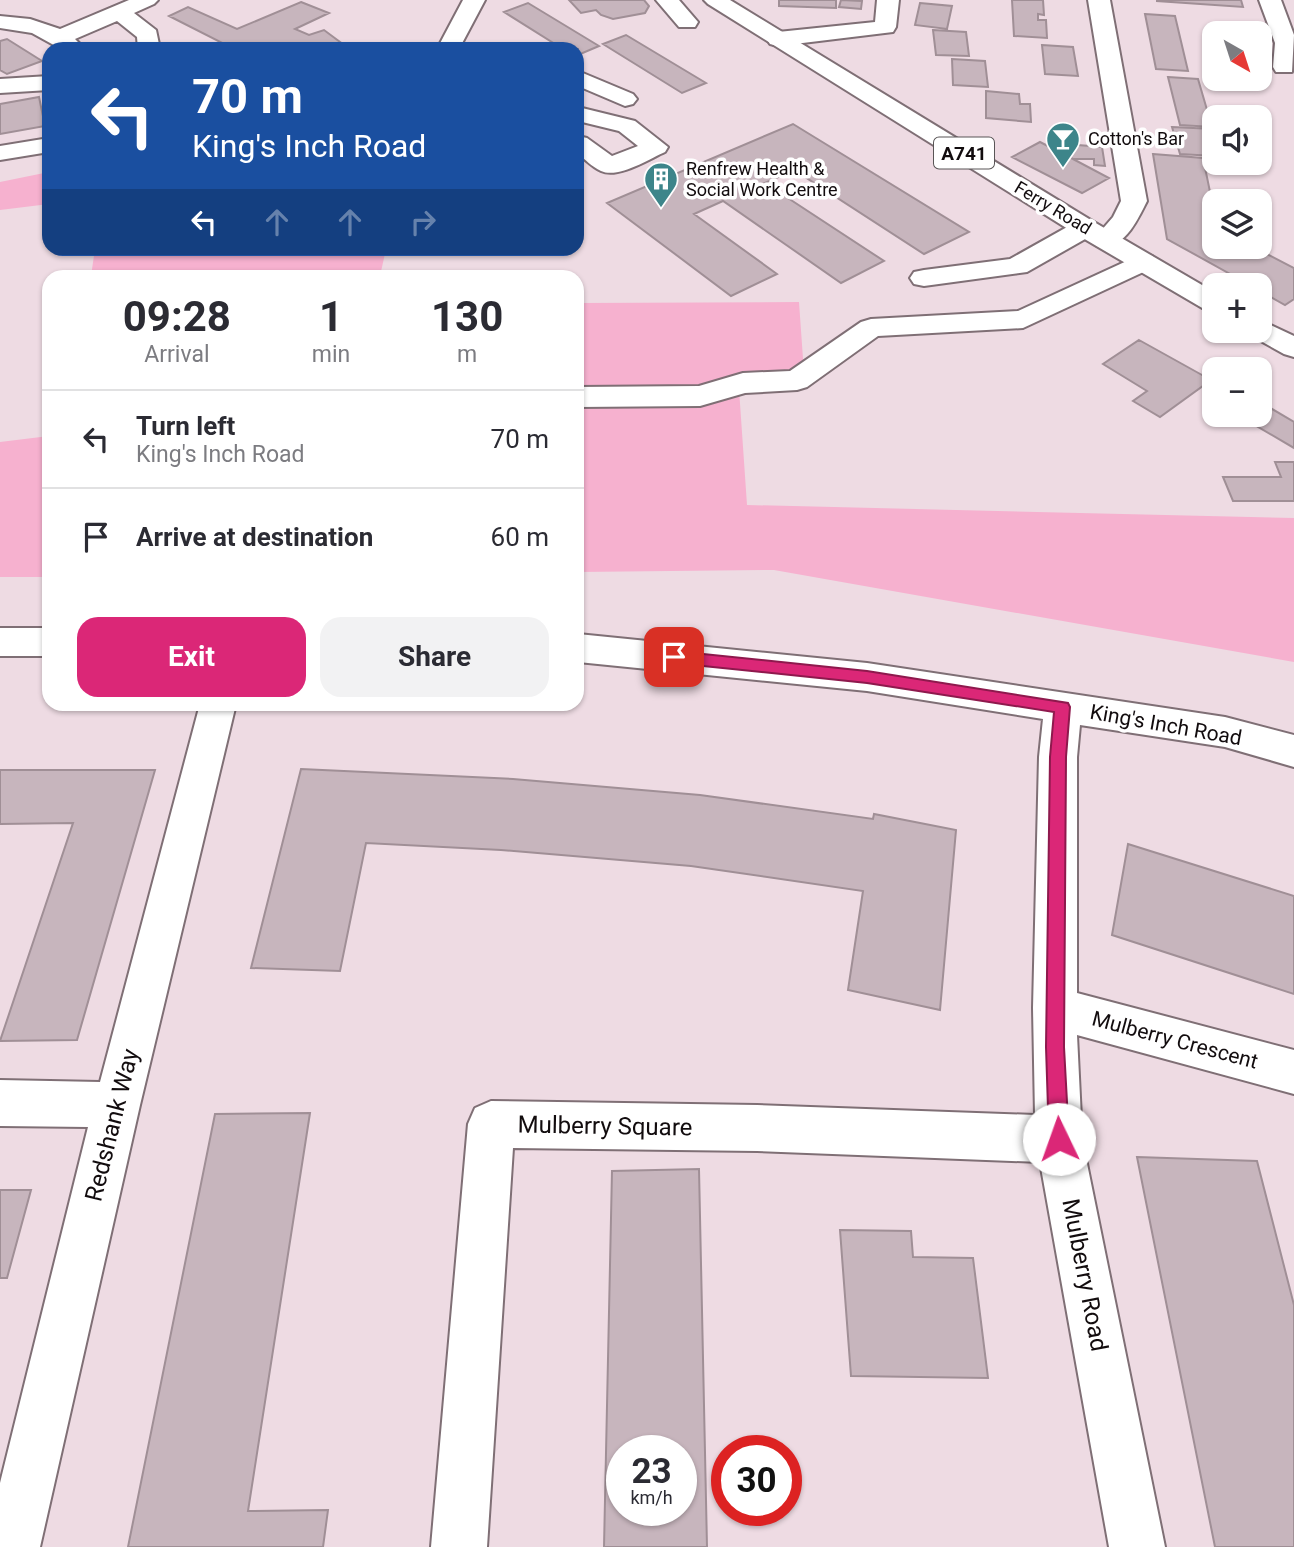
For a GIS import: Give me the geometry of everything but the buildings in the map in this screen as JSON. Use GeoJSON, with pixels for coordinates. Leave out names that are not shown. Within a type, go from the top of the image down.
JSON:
{"type":"FeatureCollection","features":[{"type":"Feature","properties":{"kind":"street"},"geometry":{"type":"LineString","coordinates":[[70,42],[119,12],[147,0]]}},
{"type":"Feature","properties":{"kind":"street"},"geometry":{"type":"LineString","coordinates":[[453,42],[474,0]]}},
{"type":"Feature","properties":{"kind":"street"},"geometry":{"type":"LineString","coordinates":[[667,0],[687,22]]}},
{"type":"Feature","properties":{"kind":"street","name":"Ferry Road"},"geometry":{"type":"LineString","coordinates":[[715,0],[1095,234],[1202,296]]}},
{"type":"Feature","properties":{"kind":"street"},"geometry":{"type":"LineString","coordinates":[[778,39],[885,27],[888,0]]}},
{"type":"Feature","properties":{"kind":"street"},"geometry":{"type":"LineString","coordinates":[[924,278],[1017,266],[1124,220],[1134,201],[1099,0]]}},
{"type":"Feature","properties":{"kind":"street"},"geometry":{"type":"LineString","coordinates":[[1270,0],[1286,43],[1284,67]]}},
{"type":"Feature","properties":{"kind":"street"},"geometry":{"type":"LineString","coordinates":[[119,12],[148,35],[148,42]]}},
{"type":"Feature","properties":{"kind":"street"},"geometry":{"type":"LineString","coordinates":[[0,22],[17,22],[66,42]]}},
{"type":"Feature","properties":{"kind":"street"},"geometry":{"type":"LineString","coordinates":[[584,81],[625,99]]}},
{"type":"Feature","properties":{"kind":"street"},"geometry":{"type":"LineString","coordinates":[[0,86],[42,83]]}},
{"type":"Feature","properties":{"kind":"street"},"geometry":{"type":"LineString","coordinates":[[584,115],[628,126],[656,147],[610,166],[584,147]]}},
{"type":"Feature","properties":{"kind":"street"},"geometry":{"type":"LineString","coordinates":[[0,153],[42,146]]}},
{"type":"Feature","properties":{"kind":"street"},"geometry":{"type":"LineString","coordinates":[[584,397],[700,396],[743,383],[797,380],[871,328],[1023,319],[1142,262]]}},
{"type":"Feature","properties":{"kind":"street"},"geometry":{"type":"LineString","coordinates":[[1272,336],[1294,348]]}},
{"type":"Feature","properties":{"kind":"street"},"geometry":{"type":"LineString","coordinates":[[0,642],[42,642]]}},
{"type":"Feature","properties":{"kind":"street","name":"King's Inch Road"},"geometry":{"type":"LineString","coordinates":[[584,649],[867,677],[1224,732],[1294,751]]}},
{"type":"Feature","properties":{"kind":"street","name":"Mulberry Road"},"geometry":{"type":"LineString","coordinates":[[1063,707],[1058,757],[1055,1008],[1059,1139],[1137,1547]]}},
{"type":"Feature","properties":{"kind":"street","name":"Redshank Way"},"geometry":{"type":"LineString","coordinates":[[12,1547],[117,1104],[216,711]]}},
{"type":"Feature","properties":{"kind":"street","name":"Mulberry Crescent"},"geometry":{"type":"LineString","coordinates":[[1055,1008],[1294,1072]]}},
{"type":"Feature","properties":{"kind":"street"},"geometry":{"type":"LineString","coordinates":[[0,1103],[117,1104]]}},
{"type":"Feature","properties":{"kind":"street","name":"Mulberry Square"},"geometry":{"type":"LineString","coordinates":[[459,1547],[491,1124],[757,1128],[1059,1139]]}},
{"type":"Feature","properties":{"kind":"shaded area"},"geometry":{"type":"Polygon","coordinates":[[[42,173],[42,205],[0,210],[0,182],[42,173]]]}},
{"type":"Feature","properties":{"kind":"shaded area"},"geometry":{"type":"Polygon","coordinates":[[[94,256],[384,256],[381,270],[92,270],[94,256]]]}},
{"type":"Feature","properties":{"kind":"shaded area"},"geometry":{"type":"Polygon","coordinates":[[[799,302],[805,387],[739,389],[747,505],[1294,518],[1294,662],[774,570],[584,572],[584,303],[799,302]]]}},
{"type":"Feature","properties":{"kind":"shaded area"},"geometry":{"type":"Polygon","coordinates":[[[42,437],[42,577],[0,577],[0,442],[42,437]]]}},
{"type":"Feature","properties":{"kind":"place","name":"Cotton's Bar"},"geometry":{"type":"Point","coordinates":[1063,169]}},
{"type":"Feature","properties":{"kind":"place","name":"Renfrew Health & Social Work Centre"},"geometry":{"type":"Point","coordinates":[661,209]}},
{"type":"Feature","properties":{"kind":"route"},"geometry":{"type":"LineString","coordinates":[[674,657],[867,677],[1063,707],[1058,757],[1055,1047],[1059,1139]]}}]}
